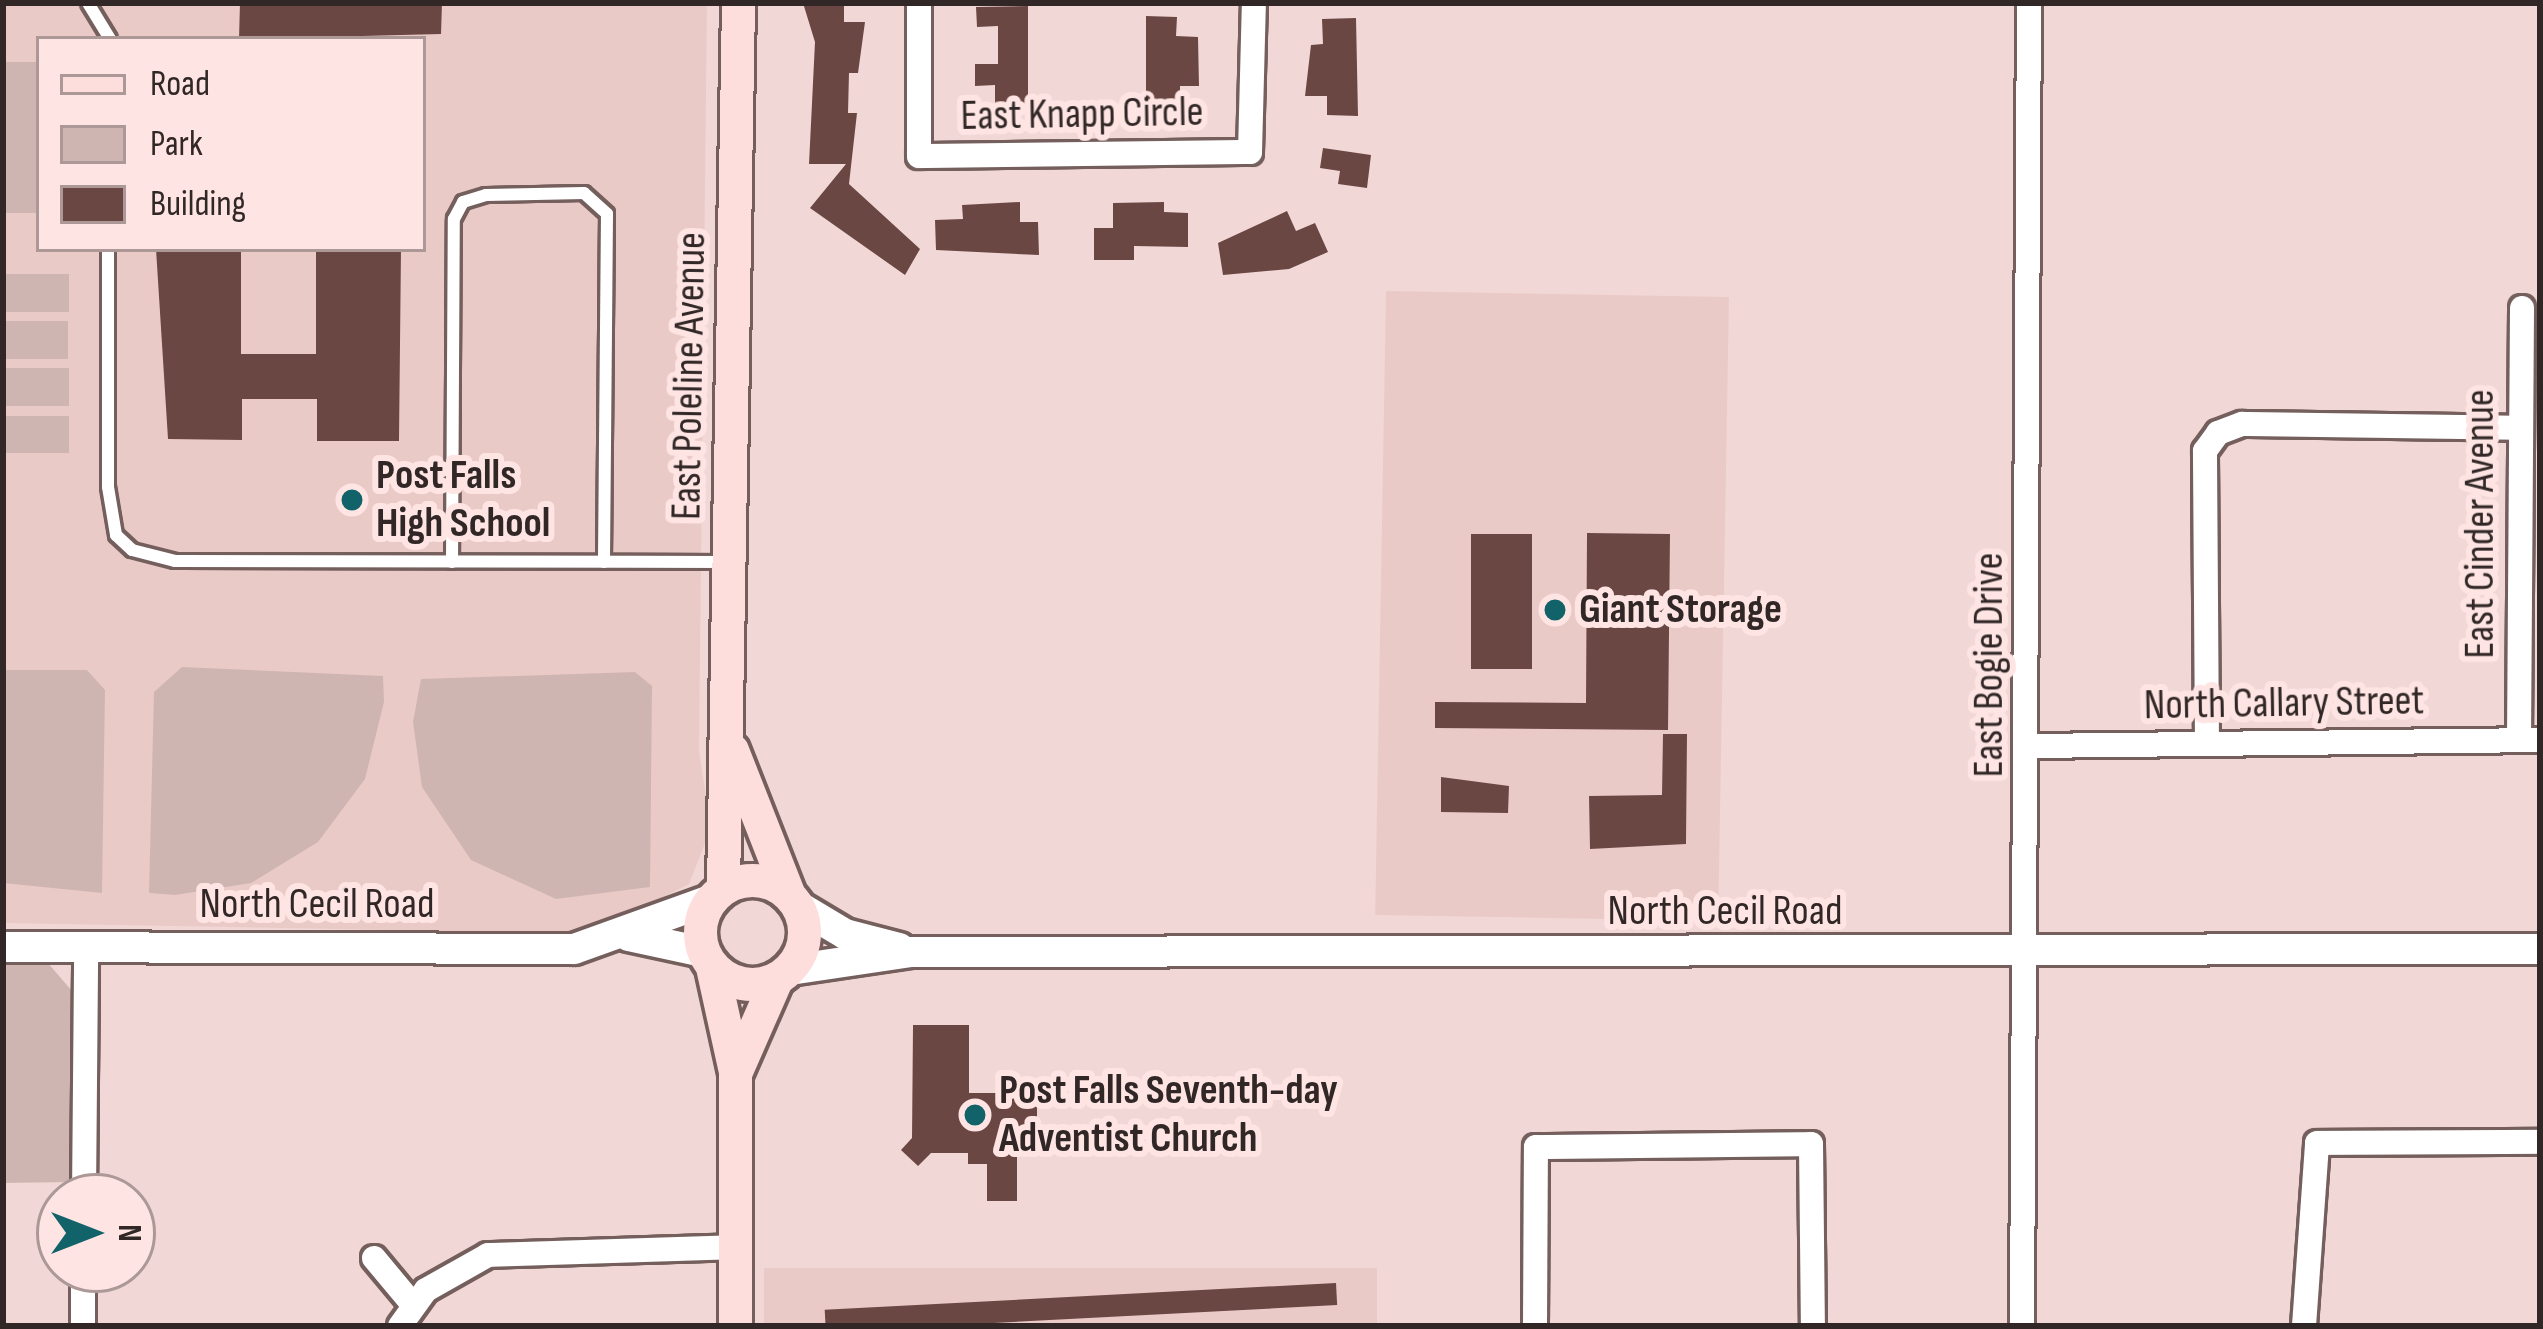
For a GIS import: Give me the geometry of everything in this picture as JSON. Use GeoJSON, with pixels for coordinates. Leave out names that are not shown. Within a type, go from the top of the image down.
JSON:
{"type":"FeatureCollection","features":[{"type":"Feature","properties":{"kind":"main road","name":"East Poleline Avenue"},"geometry":{"type":"LineString","coordinates":[[717,894],[722,792],[732,750],[738,3]]}},
{"type":"Feature","properties":{"kind":"main road","name":"East Poleline Avenue"},"geometry":{"type":"LineString","coordinates":[[732,750],[793,900]]}},
{"type":"Feature","properties":{"kind":"main road"},"geometry":{"type":"LineString","coordinates":[[735,1072],[804,939],[793,900],[757,880],[717,894],[707,959],[735,1072],[735,1326]]}},
{"type":"Feature","properties":{"kind":"main road"},"geometry":{"type":"LineString","coordinates":[[707,959],[743,985],[783,975]]}},
{"type":"Feature","properties":{"kind":"street","name":"East Knapp Circle"},"geometry":{"type":"LineString","coordinates":[[919,3],[919,156],[1250,152],[1255,3]]}},
{"type":"Feature","properties":{"kind":"street","name":"East Bogie Drive"},"geometry":{"type":"LineString","coordinates":[[2022,1326],[2019,953],[2030,746],[2029,3]]}},
{"type":"Feature","properties":{"kind":"street","name":"East Cinder Avenue"},"geometry":{"type":"LineString","coordinates":[[2522,308],[2530,740]]}},
{"type":"Feature","properties":{"kind":"street"},"geometry":{"type":"LineString","coordinates":[[2207,744],[2205,452],[2218,433],[2242,424],[2521,428]]}},
{"type":"Feature","properties":{"kind":"street","name":"North Callary Street"},"geometry":{"type":"LineString","coordinates":[[2030,746],[2530,740]]}},
{"type":"Feature","properties":{"kind":"street","name":"North Cecil Road"},"geometry":{"type":"LineString","coordinates":[[3,947],[550,950],[629,936],[717,894]]}},
{"type":"Feature","properties":{"kind":"street","name":"North Cecil Road"},"geometry":{"type":"LineString","coordinates":[[793,900],[845,934],[910,952]]}},
{"type":"Feature","properties":{"kind":"street","name":"North Cecil Road"},"geometry":{"type":"LineString","coordinates":[[629,936],[707,959]]}},
{"type":"Feature","properties":{"kind":"street"},"geometry":{"type":"LineString","coordinates":[[84,1173],[86,946]]}},
{"type":"Feature","properties":{"kind":"street","name":"North Cecil Road"},"geometry":{"type":"LineString","coordinates":[[783,975],[910,952],[2540,949]]}},
{"type":"Feature","properties":{"kind":"street"},"geometry":{"type":"LineString","coordinates":[[2305,1326],[2317,1143],[2540,1142]]}},
{"type":"Feature","properties":{"kind":"street"},"geometry":{"type":"LineString","coordinates":[[1535,1326],[1536,1147],[1811,1144],[1814,1326]]}},
{"type":"Feature","properties":{"kind":"street"},"geometry":{"type":"LineString","coordinates":[[374,1258],[407,1316],[488,1255],[736,1247]]}},
{"type":"Feature","properties":{"kind":"street"},"geometry":{"type":"LineString","coordinates":[[83,1293],[83,1326]]}},
{"type":"Feature","properties":{"kind":"lane"},"geometry":{"type":"LineString","coordinates":[[88,3],[108,36]]}},
{"type":"Feature","properties":{"kind":"lane"},"geometry":{"type":"LineString","coordinates":[[452,562],[454,220],[463,202],[486,195],[584,193],[607,214],[604,562]]}},
{"type":"Feature","properties":{"kind":"lane"},"geometry":{"type":"LineString","coordinates":[[108,252],[108,487],[116,535],[132,550],[175,561],[733,562]]}},
{"type":"Feature","properties":{"kind":"shaded area","name":"Post Falls High School"},"geometry":{"type":"Polygon","coordinates":[[[3,3],[707,3],[699,751],[711,828],[689,884],[607,926],[558,933],[3,923],[3,3]]]}},
{"type":"Feature","properties":{"kind":"shaded area","name":"Giant Storage"},"geometry":{"type":"Polygon","coordinates":[[[1386,291],[1729,297],[1718,921],[1375,915],[1386,291]]]}},
{"type":"Feature","properties":{"kind":"shaded area"},"geometry":{"type":"Polygon","coordinates":[[[764,1268],[1377,1268],[1377,1326],[764,1326],[764,1268]]]}},
{"type":"Feature","properties":{"kind":"green space"},"geometry":{"type":"Polygon","coordinates":[[[3,62],[36,62],[36,213],[3,213],[3,62]]]}},
{"type":"Feature","properties":{"kind":"green space"},"geometry":{"type":"Polygon","coordinates":[[[3,274],[69,274],[69,312],[3,312],[3,274]]]}},
{"type":"Feature","properties":{"kind":"green space"},"geometry":{"type":"Polygon","coordinates":[[[3,321],[68,321],[68,359],[3,359],[3,321]]]}},
{"type":"Feature","properties":{"kind":"green space"},"geometry":{"type":"Polygon","coordinates":[[[3,368],[69,368],[69,406],[3,406],[3,368]]]}},
{"type":"Feature","properties":{"kind":"green space"},"geometry":{"type":"Polygon","coordinates":[[[3,416],[69,416],[69,453],[3,453],[3,416]]]}},
{"type":"Feature","properties":{"kind":"green space"},"geometry":{"type":"Polygon","coordinates":[[[182,667],[383,676],[384,702],[365,779],[318,842],[251,883],[175,895],[149,893],[154,692],[182,667]]]}},
{"type":"Feature","properties":{"kind":"green space"},"geometry":{"type":"Polygon","coordinates":[[[3,670],[87,670],[105,690],[102,893],[3,883],[3,670]]]}},
{"type":"Feature","properties":{"kind":"green space"},"geometry":{"type":"Polygon","coordinates":[[[635,672],[652,686],[650,887],[556,899],[471,860],[422,787],[413,722],[421,679],[635,672]]]}},
{"type":"Feature","properties":{"kind":"green space"},"geometry":{"type":"Polygon","coordinates":[[[47,962],[72,991],[72,1173],[36,1173],[36,1183],[3,1183],[3,963],[47,962]]]}},
{"type":"Feature","properties":{"kind":"building"},"geometry":{"type":"Polygon","coordinates":[[[240,3],[442,3],[441,34],[239,36],[240,3]]]}},
{"type":"Feature","properties":{"kind":"building"},"geometry":{"type":"Polygon","coordinates":[[[803,3],[844,3],[844,22],[865,22],[858,73],[849,73],[848,113],[857,113],[849,184],[920,249],[905,275],[810,208],[846,164],[809,164],[815,42],[803,3]]]}},
{"type":"Feature","properties":{"kind":"building"},"geometry":{"type":"Polygon","coordinates":[[[1028,6],[1028,104],[995,104],[995,85],[975,86],[975,64],[998,64],[998,26],[977,27],[976,7],[1028,6]]]}},
{"type":"Feature","properties":{"kind":"building"},"geometry":{"type":"Polygon","coordinates":[[[1146,16],[1177,17],[1176,36],[1198,37],[1199,86],[1180,86],[1180,104],[1146,104],[1146,16]]]}},
{"type":"Feature","properties":{"kind":"building"},"geometry":{"type":"Polygon","coordinates":[[[1356,18],[1358,116],[1327,115],[1327,96],[1305,96],[1311,45],[1323,44],[1322,19],[1356,18]]]}},
{"type":"Feature","properties":{"kind":"building"},"geometry":{"type":"Polygon","coordinates":[[[1323,148],[1371,155],[1367,188],[1338,184],[1340,171],[1320,168],[1323,148]]]}},
{"type":"Feature","properties":{"kind":"building"},"geometry":{"type":"Polygon","coordinates":[[[1020,202],[1020,222],[1038,222],[1039,255],[936,250],[935,220],[963,219],[962,205],[1020,202]]]}},
{"type":"Feature","properties":{"kind":"building"},"geometry":{"type":"Polygon","coordinates":[[[1164,202],[1164,212],[1188,213],[1188,247],[1134,246],[1134,260],[1094,260],[1094,228],[1113,228],[1113,203],[1164,202]]]}},
{"type":"Feature","properties":{"kind":"building"},"geometry":{"type":"Polygon","coordinates":[[[1287,211],[1296,231],[1315,223],[1328,252],[1289,269],[1223,275],[1218,243],[1287,211]]]}},
{"type":"Feature","properties":{"kind":"building"},"geometry":{"type":"Polygon","coordinates":[[[156,252],[241,252],[241,354],[316,354],[316,252],[401,252],[399,441],[317,441],[317,399],[242,399],[242,440],[168,439],[156,252]]]}},
{"type":"Feature","properties":{"kind":"building"},"geometry":{"type":"Polygon","coordinates":[[[1587,533],[1670,534],[1668,730],[1435,728],[1435,702],[1586,703],[1587,533]]]}},
{"type":"Feature","properties":{"kind":"building"},"geometry":{"type":"Polygon","coordinates":[[[1471,534],[1532,534],[1532,669],[1471,669],[1471,534]]]}},
{"type":"Feature","properties":{"kind":"building"},"geometry":{"type":"Polygon","coordinates":[[[1663,734],[1687,734],[1686,844],[1590,849],[1589,796],[1662,795],[1663,734]]]}},
{"type":"Feature","properties":{"kind":"building"},"geometry":{"type":"Polygon","coordinates":[[[1441,777],[1509,786],[1508,813],[1441,812],[1441,777]]]}},
{"type":"Feature","properties":{"kind":"building","name":"Post Falls Seventh-day Adventist Church"},"geometry":{"type":"Polygon","coordinates":[[[913,1025],[969,1025],[969,1093],[1037,1093],[1037,1156],[1017,1156],[1017,1201],[987,1201],[987,1164],[968,1164],[968,1153],[931,1153],[918,1166],[901,1150],[912,1138],[913,1025]]]}},
{"type":"Feature","properties":{"kind":"building"},"geometry":{"type":"Polygon","coordinates":[[[1336,1283],[1337,1305],[936,1326],[826,1326],[825,1310],[1336,1283]]]}},
{"type":"Feature","properties":{"kind":"place","name":"Post Falls High School"},"geometry":{"type":"Point","coordinates":[352,500]}},
{"type":"Feature","properties":{"kind":"place","name":"Giant Storage"},"geometry":{"type":"Point","coordinates":[1555,610]}},
{"type":"Feature","properties":{"kind":"place","name":"Post Falls Seventh-day Adventist Church"},"geometry":{"type":"Point","coordinates":[975,1115]}}]}
